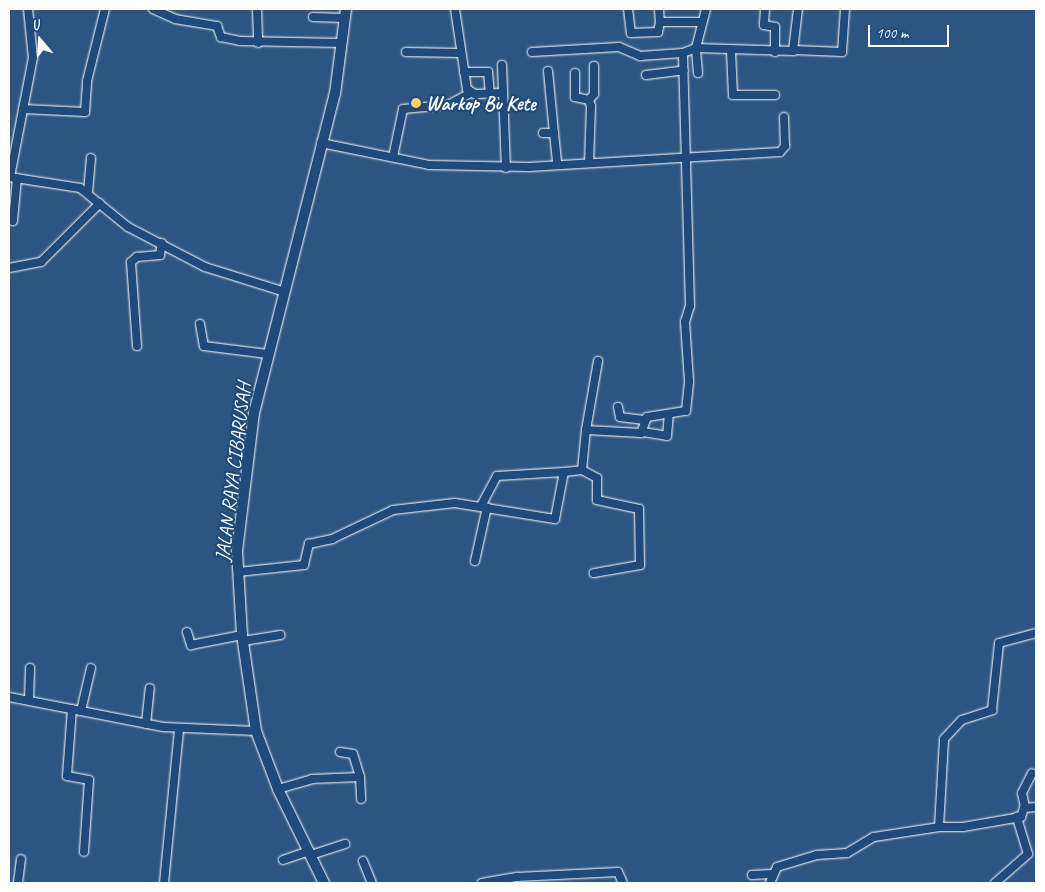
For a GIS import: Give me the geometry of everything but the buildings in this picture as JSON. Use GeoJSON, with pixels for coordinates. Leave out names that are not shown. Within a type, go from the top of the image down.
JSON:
{"type":"FeatureCollection","features":[{"type":"Feature","properties":{"kind":"main road","name":"JALAN RAYA CIBARUSAH"},"geometry":{"type":"LineString","coordinates":[[321,143],[341,43],[345,12]]}},
{"type":"Feature","properties":{"kind":"main road","name":"JALAN RAYA CIBARUSAH"},"geometry":{"type":"LineString","coordinates":[[324,883],[278,789],[256,731],[242,638],[238,572],[254,413],[282,291],[335,94],[345,12]]}},
{"type":"Feature","properties":{"kind":"street"},"geometry":{"type":"LineString","coordinates":[[13,221],[12,177],[33,58],[28,9]]}},
{"type":"Feature","properties":{"kind":"street"},"geometry":{"type":"LineString","coordinates":[[23,109],[85,112],[87,81],[105,9]]}},
{"type":"Feature","properties":{"kind":"street"},"geometry":{"type":"LineString","coordinates":[[153,9],[175,19],[217,26],[220,37],[258,44],[341,43]]}},
{"type":"Feature","properties":{"kind":"street"},"geometry":{"type":"LineString","coordinates":[[257,9],[258,44]]}},
{"type":"Feature","properties":{"kind":"street"},"geometry":{"type":"LineString","coordinates":[[456,9],[460,53],[464,72],[472,93]]}},
{"type":"Feature","properties":{"kind":"street"},"geometry":{"type":"LineString","coordinates":[[628,9],[631,33],[657,32],[660,22],[659,9]]}},
{"type":"Feature","properties":{"kind":"street"},"geometry":{"type":"LineString","coordinates":[[698,73],[696,48],[706,9]]}},
{"type":"Feature","properties":{"kind":"street"},"geometry":{"type":"LineString","coordinates":[[765,9],[764,24],[775,28],[775,52]]}},
{"type":"Feature","properties":{"kind":"street"},"geometry":{"type":"LineString","coordinates":[[794,50],[798,9]]}},
{"type":"Feature","properties":{"kind":"street"},"geometry":{"type":"LineString","coordinates":[[532,52],[619,47],[640,56],[683,53],[696,48],[731,51],[775,52],[794,50],[842,52],[845,9]]}},
{"type":"Feature","properties":{"kind":"street"},"geometry":{"type":"LineString","coordinates":[[312,17],[345,12]]}},
{"type":"Feature","properties":{"kind":"street"},"geometry":{"type":"LineString","coordinates":[[660,22],[702,22]]}},
{"type":"Feature","properties":{"kind":"street"},"geometry":{"type":"LineString","coordinates":[[731,51],[733,95],[775,95]]}},
{"type":"Feature","properties":{"kind":"street"},"geometry":{"type":"LineString","coordinates":[[406,52],[460,53]]}},
{"type":"Feature","properties":{"kind":"street"},"geometry":{"type":"LineString","coordinates":[[618,407],[620,417],[644,420],[685,412],[689,399],[688,158],[683,53]]}},
{"type":"Feature","properties":{"kind":"street"},"geometry":{"type":"LineString","coordinates":[[502,65],[506,168]]}},
{"type":"Feature","properties":{"kind":"street"},"geometry":{"type":"LineString","coordinates":[[589,162],[589,100],[594,94],[594,66]]}},
{"type":"Feature","properties":{"kind":"street"},"geometry":{"type":"LineString","coordinates":[[646,75],[684,70]]}},
{"type":"Feature","properties":{"kind":"street"},"geometry":{"type":"LineString","coordinates":[[548,71],[557,164]]}},
{"type":"Feature","properties":{"kind":"street"},"geometry":{"type":"LineString","coordinates":[[464,72],[488,72],[490,94]]}},
{"type":"Feature","properties":{"kind":"street"},"geometry":{"type":"LineString","coordinates":[[575,73],[575,97],[589,100]]}},
{"type":"Feature","properties":{"kind":"street"},"geometry":{"type":"LineString","coordinates":[[393,157],[403,109],[448,105],[472,93],[502,93]]}},
{"type":"Feature","properties":{"kind":"street"},"geometry":{"type":"LineString","coordinates":[[321,143],[429,165],[506,168],[688,158],[781,152],[784,117]]}},
{"type":"Feature","properties":{"kind":"street"},"geometry":{"type":"LineString","coordinates":[[543,134],[554,133]]}},
{"type":"Feature","properties":{"kind":"street"},"geometry":{"type":"LineString","coordinates":[[88,192],[91,158]]}},
{"type":"Feature","properties":{"kind":"street"},"geometry":{"type":"LineString","coordinates":[[12,177],[88,192],[128,227],[162,242],[205,267],[282,291]]}},
{"type":"Feature","properties":{"kind":"street"},"geometry":{"type":"LineString","coordinates":[[9,268],[41,262],[100,203]]}},
{"type":"Feature","properties":{"kind":"street"},"geometry":{"type":"LineString","coordinates":[[137,346],[132,262],[136,257],[160,255],[162,242]]}},
{"type":"Feature","properties":{"kind":"street"},"geometry":{"type":"LineString","coordinates":[[200,324],[204,346],[267,354]]}},
{"type":"Feature","properties":{"kind":"street"},"geometry":{"type":"LineString","coordinates":[[582,470],[586,430],[598,361]]}},
{"type":"Feature","properties":{"kind":"street"},"geometry":{"type":"LineString","coordinates":[[586,430],[642,432],[667,436],[669,414]]}},
{"type":"Feature","properties":{"kind":"street"},"geometry":{"type":"LineString","coordinates":[[642,432],[644,420]]}},
{"type":"Feature","properties":{"kind":"street"},"geometry":{"type":"LineString","coordinates":[[475,560],[484,507],[497,476],[582,470],[597,478],[598,501],[639,509],[640,565],[594,573]]}},
{"type":"Feature","properties":{"kind":"street"},"geometry":{"type":"LineString","coordinates":[[238,572],[304,565],[311,543],[332,539],[393,510],[455,503],[555,519],[564,472]]}},
{"type":"Feature","properties":{"kind":"street"},"geometry":{"type":"LineString","coordinates":[[187,632],[191,645],[281,634]]}},
{"type":"Feature","properties":{"kind":"street"},"geometry":{"type":"LineString","coordinates":[[939,827],[944,738],[962,720],[992,710],[999,643],[1036,633]]}},
{"type":"Feature","properties":{"kind":"street"},"geometry":{"type":"LineString","coordinates":[[29,700],[30,668]]}},
{"type":"Feature","properties":{"kind":"street"},"geometry":{"type":"LineString","coordinates":[[82,711],[91,668]]}},
{"type":"Feature","properties":{"kind":"street"},"geometry":{"type":"LineString","coordinates":[[146,724],[150,688]]}},
{"type":"Feature","properties":{"kind":"street"},"geometry":{"type":"LineString","coordinates":[[9,697],[179,729],[256,731]]}},
{"type":"Feature","properties":{"kind":"street"},"geometry":{"type":"LineString","coordinates":[[72,709],[67,776],[89,780],[84,852]]}},
{"type":"Feature","properties":{"kind":"street"},"geometry":{"type":"LineString","coordinates":[[164,883],[179,729]]}},
{"type":"Feature","properties":{"kind":"street"},"geometry":{"type":"LineString","coordinates":[[340,752],[353,754],[360,777],[362,800]]}},
{"type":"Feature","properties":{"kind":"street"},"geometry":{"type":"LineString","coordinates":[[1025,807],[1022,793],[1032,773]]}},
{"type":"Feature","properties":{"kind":"street"},"geometry":{"type":"LineString","coordinates":[[278,789],[312,779],[360,777]]}},
{"type":"Feature","properties":{"kind":"street"},"geometry":{"type":"LineString","coordinates":[[1025,807],[1036,807]]}},
{"type":"Feature","properties":{"kind":"street"},"geometry":{"type":"LineString","coordinates":[[770,883],[772,874],[777,867],[810,857],[853,852],[874,837],[939,827],[966,827],[1017,817],[1025,807]]}},
{"type":"Feature","properties":{"kind":"street"},"geometry":{"type":"LineString","coordinates":[[995,883],[1028,856],[1017,817]]}},
{"type":"Feature","properties":{"kind":"street"},"geometry":{"type":"LineString","coordinates":[[283,860],[345,844]]}},
{"type":"Feature","properties":{"kind":"street"},"geometry":{"type":"LineString","coordinates":[[18,883],[21,859]]}},
{"type":"Feature","properties":{"kind":"street"},"geometry":{"type":"LineString","coordinates":[[363,861],[372,883]]}},
{"type":"Feature","properties":{"kind":"street"},"geometry":{"type":"LineString","coordinates":[[482,883],[517,877],[618,872],[623,883]]}},
{"type":"Feature","properties":{"kind":"street"},"geometry":{"type":"LineString","coordinates":[[752,875],[772,874]]}},
{"type":"Feature","properties":{"kind":"place","name":"Warkop Bu Kete"},"geometry":{"type":"Point","coordinates":[416,103]}}]}
